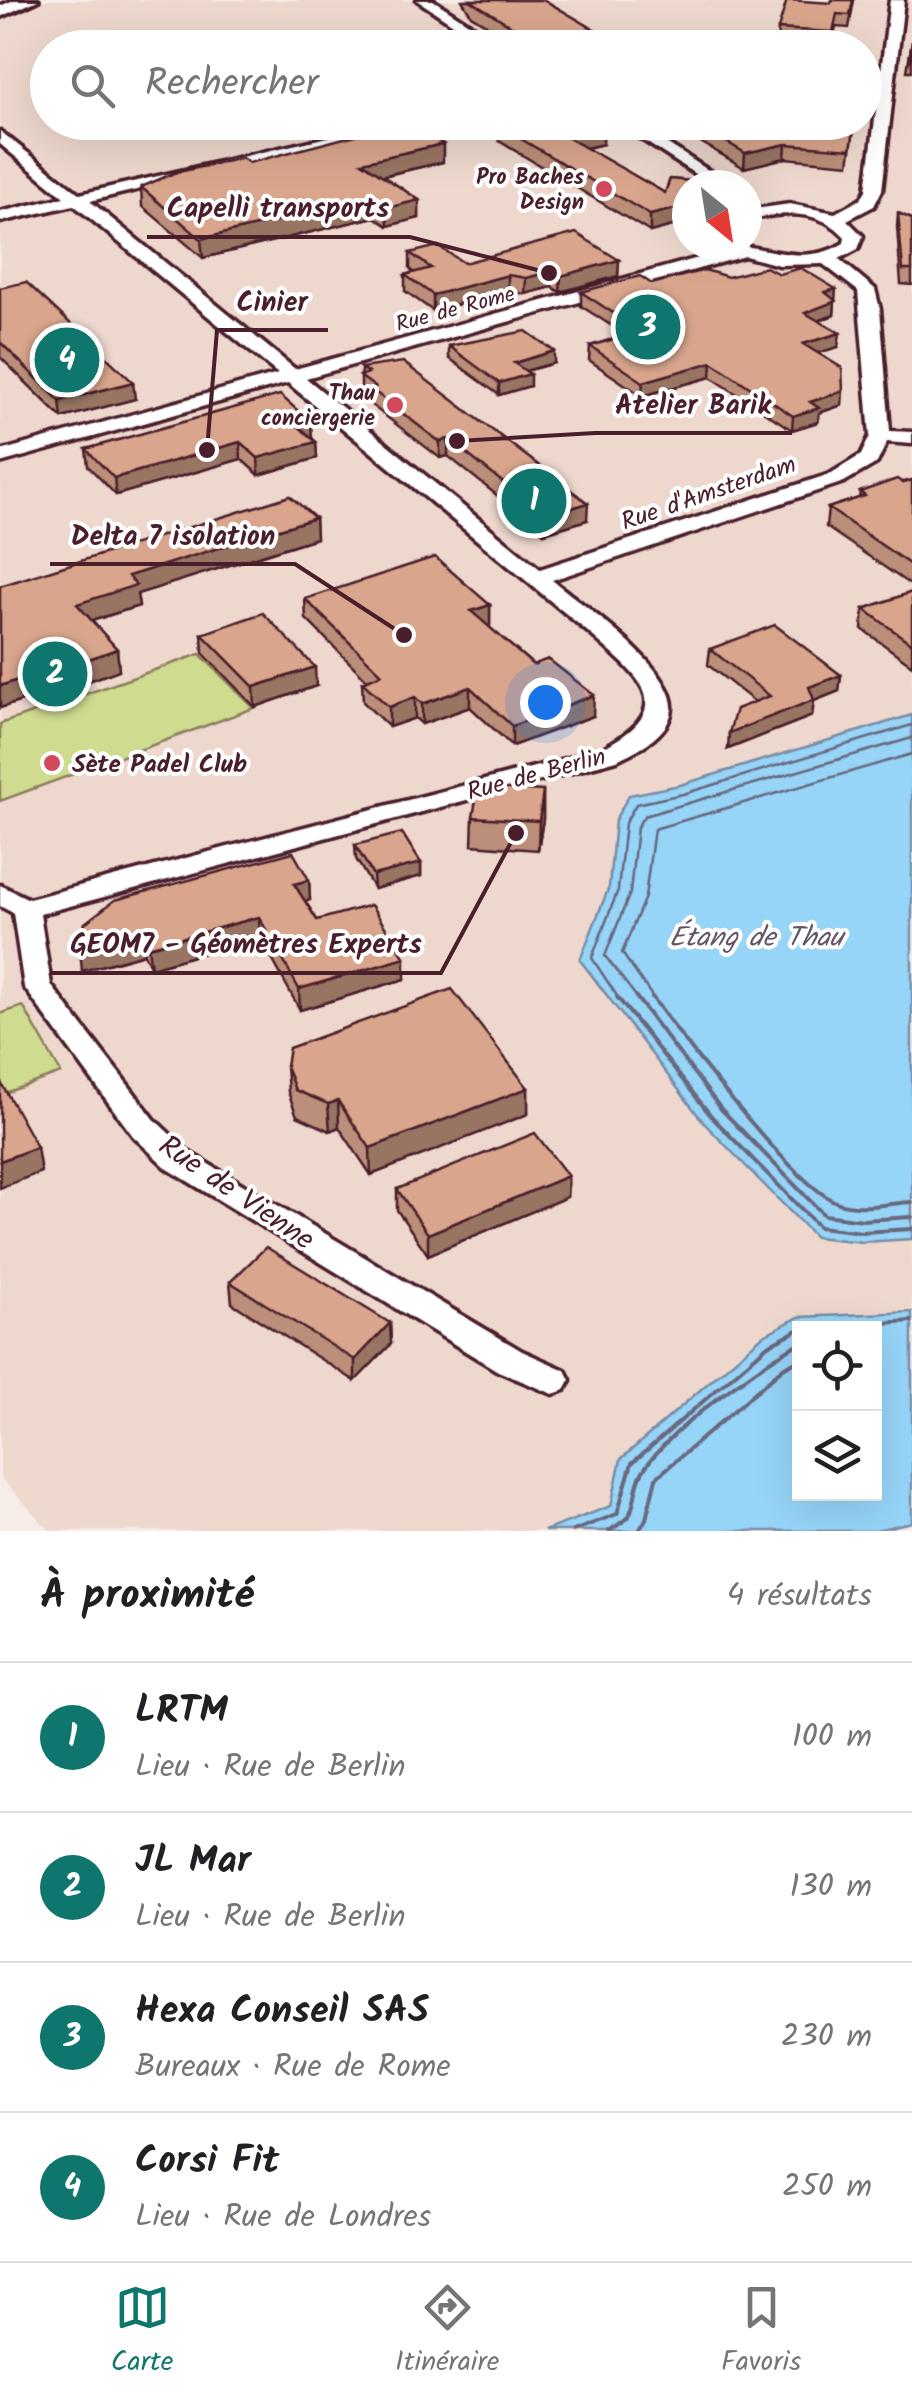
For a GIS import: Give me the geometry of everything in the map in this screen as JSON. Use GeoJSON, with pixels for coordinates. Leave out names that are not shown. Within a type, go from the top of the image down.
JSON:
{"type":"FeatureCollection","features":[{"type":"Feature","properties":{"kind":"main road"},"geometry":{"type":"LineString","coordinates":[[0,12],[29,0]]}},
{"type":"Feature","properties":{"kind":"street"},"geometry":{"type":"LineString","coordinates":[[424,0],[472,30]]}},
{"type":"Feature","properties":{"kind":"street"},"geometry":{"type":"LineString","coordinates":[[882,124],[897,0]]}},
{"type":"Feature","properties":{"kind":"street","name":"Rue de Berlin"},"geometry":{"type":"LineString","coordinates":[[0,136],[536,578],[648,674],[658,688],[658,717],[638,741],[608,755],[13,901]]}},
{"type":"Feature","properties":{"kind":"street"},"geometry":{"type":"LineString","coordinates":[[0,217],[337,140]]}},
{"type":"Feature","properties":{"kind":"street"},"geometry":{"type":"LineString","coordinates":[[651,140],[699,170]]}},
{"type":"Feature","properties":{"kind":"street"},"geometry":{"type":"LineString","coordinates":[[836,219],[868,202],[874,190],[880,140]]}},
{"type":"Feature","properties":{"kind":"street"},"geometry":{"type":"LineString","coordinates":[[762,209],[801,210],[836,219],[854,236],[852,244],[827,258],[784,260],[762,254]]}},
{"type":"Feature","properties":{"kind":"street"},"geometry":{"type":"LineString","coordinates":[[827,258],[866,290],[880,436],[912,438]]}},
{"type":"Feature","properties":{"kind":"street","name":"Rue de Rome"},"geometry":{"type":"LineString","coordinates":[[0,456],[698,260]]}},
{"type":"Feature","properties":{"kind":"street","name":"Rue d'Amsterdam"},"geometry":{"type":"LineString","coordinates":[[536,578],[837,478],[863,466],[880,436]]}},
{"type":"Feature","properties":{"kind":"street","name":"Rue de Vienne"},"geometry":{"type":"LineString","coordinates":[[13,901],[38,987],[159,1144],[221,1188],[493,1351],[553,1380]]}},
{"type":"Feature","properties":{"kind":"shaded area"},"geometry":{"type":"Polygon","coordinates":[[[43,0],[912,0],[912,715],[670,788],[615,820],[609,887],[580,960],[704,1123],[815,1237],[862,1242],[912,1239],[912,1312],[799,1317],[792,1321],[621,1459],[611,1506],[544,1531],[50,1531],[0,1477],[0,19],[43,0]]]}},
{"type":"Feature","properties":{"kind":"green space","name":"Sète Padel Club"},"geometry":{"type":"Polygon","coordinates":[[[200,654],[254,708],[0,801],[0,724],[200,654]]]}},
{"type":"Feature","properties":{"kind":"green space"},"geometry":{"type":"Polygon","coordinates":[[[23,1006],[61,1073],[2,1094],[0,1014],[23,1006]]]}},
{"type":"Feature","properties":{"kind":"water","name":"Étang de Thau"},"geometry":{"type":"Polygon","coordinates":[[[912,715],[912,1239],[862,1242],[815,1237],[704,1123],[580,960],[609,887],[615,820],[629,795],[680,785],[912,715]]]}},
{"type":"Feature","properties":{"kind":"water"},"geometry":{"type":"Polygon","coordinates":[[[912,1312],[912,1522],[872,1531],[544,1531],[611,1506],[621,1459],[762,1336],[799,1317],[912,1312]]]}},
{"type":"Feature","properties":{"kind":"building"},"geometry":{"type":"Polygon","coordinates":[[[470,0],[544,0],[595,30],[505,29],[513,27],[470,0]]]}},
{"type":"Feature","properties":{"kind":"building"},"geometry":{"type":"Polygon","coordinates":[[[787,0],[853,0],[850,15],[837,14],[833,30],[778,29],[787,0]]]}},
{"type":"Feature","properties":{"kind":"building"},"geometry":{"type":"Polygon","coordinates":[[[337,140],[437,140],[443,144],[362,162],[419,200],[387,208],[373,198],[201,239],[141,187],[174,173],[242,158],[249,163],[337,140]]]}},
{"type":"Feature","properties":{"kind":"building"},"geometry":{"type":"Polygon","coordinates":[[[523,140],[572,140],[665,193],[672,179],[672,210],[650,215],[523,140]]]}},
{"type":"Feature","properties":{"kind":"building"},"geometry":{"type":"Polygon","coordinates":[[[723,140],[852,140],[851,149],[786,144],[745,153],[723,140]]]}},
{"type":"Feature","properties":{"kind":"building"},"geometry":{"type":"Polygon","coordinates":[[[898,213],[912,219],[912,270],[903,270],[898,213]]]}},
{"type":"Feature","properties":{"kind":"building"},"geometry":{"type":"Polygon","coordinates":[[[576,233],[619,260],[561,276],[553,271],[526,278],[508,275],[433,295],[405,275],[431,268],[410,253],[438,246],[464,263],[576,233]]]}},
{"type":"Feature","properties":{"kind":"building"},"geometry":{"type":"Polygon","coordinates":[[[766,267],[779,274],[801,268],[836,289],[825,292],[836,301],[805,313],[840,333],[803,344],[842,368],[843,391],[810,402],[819,408],[793,416],[712,362],[643,382],[590,346],[641,331],[581,292],[640,276],[652,284],[705,270],[728,277],[766,267]]]}},
{"type":"Feature","properties":{"kind":"building"},"geometry":{"type":"Polygon","coordinates":[[[26,282],[133,382],[60,401],[0,342],[0,288],[26,282]]]}},
{"type":"Feature","properties":{"kind":"building"},"geometry":{"type":"Polygon","coordinates":[[[526,331],[554,351],[514,363],[530,374],[499,383],[449,346],[526,331]]]}},
{"type":"Feature","properties":{"kind":"building"},"geometry":{"type":"Polygon","coordinates":[[[403,362],[588,503],[545,516],[448,439],[440,442],[371,389],[375,387],[360,376],[368,373],[361,368],[403,362]]]}},
{"type":"Feature","properties":{"kind":"building"},"geometry":{"type":"Polygon","coordinates":[[[280,395],[311,422],[297,425],[316,442],[258,458],[240,442],[114,478],[86,449],[280,395]]]}},
{"type":"Feature","properties":{"kind":"building"},"geometry":{"type":"Polygon","coordinates":[[[897,479],[903,483],[912,480],[912,566],[828,508],[865,496],[860,492],[897,479]]]}},
{"type":"Feature","properties":{"kind":"building"},"geometry":{"type":"Polygon","coordinates":[[[290,496],[315,518],[128,576],[136,585],[77,604],[117,649],[74,664],[82,673],[50,684],[41,672],[0,686],[0,586],[290,496]]]}},
{"type":"Feature","properties":{"kind":"building"},"geometry":{"type":"Polygon","coordinates":[[[435,557],[490,605],[471,611],[533,665],[548,659],[594,695],[512,726],[470,687],[422,704],[415,697],[389,707],[362,682],[382,674],[305,599],[435,557]]]}},
{"type":"Feature","properties":{"kind":"building"},"geometry":{"type":"Polygon","coordinates":[[[912,592],[912,644],[864,609],[912,592]]]}},
{"type":"Feature","properties":{"kind":"building"},"geometry":{"type":"Polygon","coordinates":[[[263,613],[315,667],[254,687],[202,634],[263,613]]]}},
{"type":"Feature","properties":{"kind":"building"},"geometry":{"type":"Polygon","coordinates":[[[775,625],[841,675],[809,687],[814,700],[729,733],[736,709],[770,696],[710,649],[775,625]]]}},
{"type":"Feature","properties":{"kind":"building"},"geometry":{"type":"Polygon","coordinates":[[[493,788],[543,791],[539,821],[473,817],[477,793],[493,788]]]}},
{"type":"Feature","properties":{"kind":"building"},"geometry":{"type":"Polygon","coordinates":[[[402,833],[421,863],[373,875],[355,845],[402,833]]]}},
{"type":"Feature","properties":{"kind":"building"},"geometry":{"type":"Polygon","coordinates":[[[293,852],[309,880],[294,884],[317,920],[371,905],[405,958],[299,989],[259,917],[148,947],[141,934],[80,950],[85,923],[115,900],[293,852]]]}},
{"type":"Feature","properties":{"kind":"building"},"geometry":{"type":"Polygon","coordinates":[[[452,989],[528,1088],[370,1148],[338,1101],[328,1104],[295,1090],[286,1066],[289,1048],[452,989]]]}},
{"type":"Feature","properties":{"kind":"building"},"geometry":{"type":"Polygon","coordinates":[[[0,1081],[37,1147],[0,1161],[0,1081]]]}},
{"type":"Feature","properties":{"kind":"building"},"geometry":{"type":"Polygon","coordinates":[[[535,1133],[568,1176],[428,1234],[397,1189],[535,1133]]]}},
{"type":"Feature","properties":{"kind":"building"},"geometry":{"type":"Polygon","coordinates":[[[266,1247],[390,1323],[355,1360],[230,1282],[266,1247]]]}},
{"type":"Feature","properties":{"kind":"place","name":"Pro Baches Design"},"geometry":{"type":"Point","coordinates":[604,189]}},
{"type":"Feature","properties":{"kind":"place","name":"Capelli transports"},"geometry":{"type":"Point","coordinates":[549,273]}},
{"type":"Feature","properties":{"kind":"place","name":"Hexa Conseil SAS"},"geometry":{"type":"Point","coordinates":[648,327]}},
{"type":"Feature","properties":{"kind":"place","name":"Corsi Fit"},"geometry":{"type":"Point","coordinates":[67,360]}},
{"type":"Feature","properties":{"kind":"place","name":"Thau conciergerie"},"geometry":{"type":"Point","coordinates":[395,405]}},
{"type":"Feature","properties":{"kind":"place","name":"Atelier Barik"},"geometry":{"type":"Point","coordinates":[457,441]}},
{"type":"Feature","properties":{"kind":"place","name":"Cinier"},"geometry":{"type":"Point","coordinates":[207,450]}},
{"type":"Feature","properties":{"kind":"place","name":"LRTM"},"geometry":{"type":"Point","coordinates":[534,501]}},
{"type":"Feature","properties":{"kind":"place","name":"Delta 7 isolation"},"geometry":{"type":"Point","coordinates":[404,635]}},
{"type":"Feature","properties":{"kind":"place","name":"JL Mar"},"geometry":{"type":"Point","coordinates":[55,674]}},
{"type":"Feature","properties":{"kind":"place","name":"Sète Padel Club"},"geometry":{"type":"Point","coordinates":[52,763]}},
{"type":"Feature","properties":{"kind":"place","name":"GEOM7 - Géomètres Experts"},"geometry":{"type":"Point","coordinates":[516,833]}}]}
